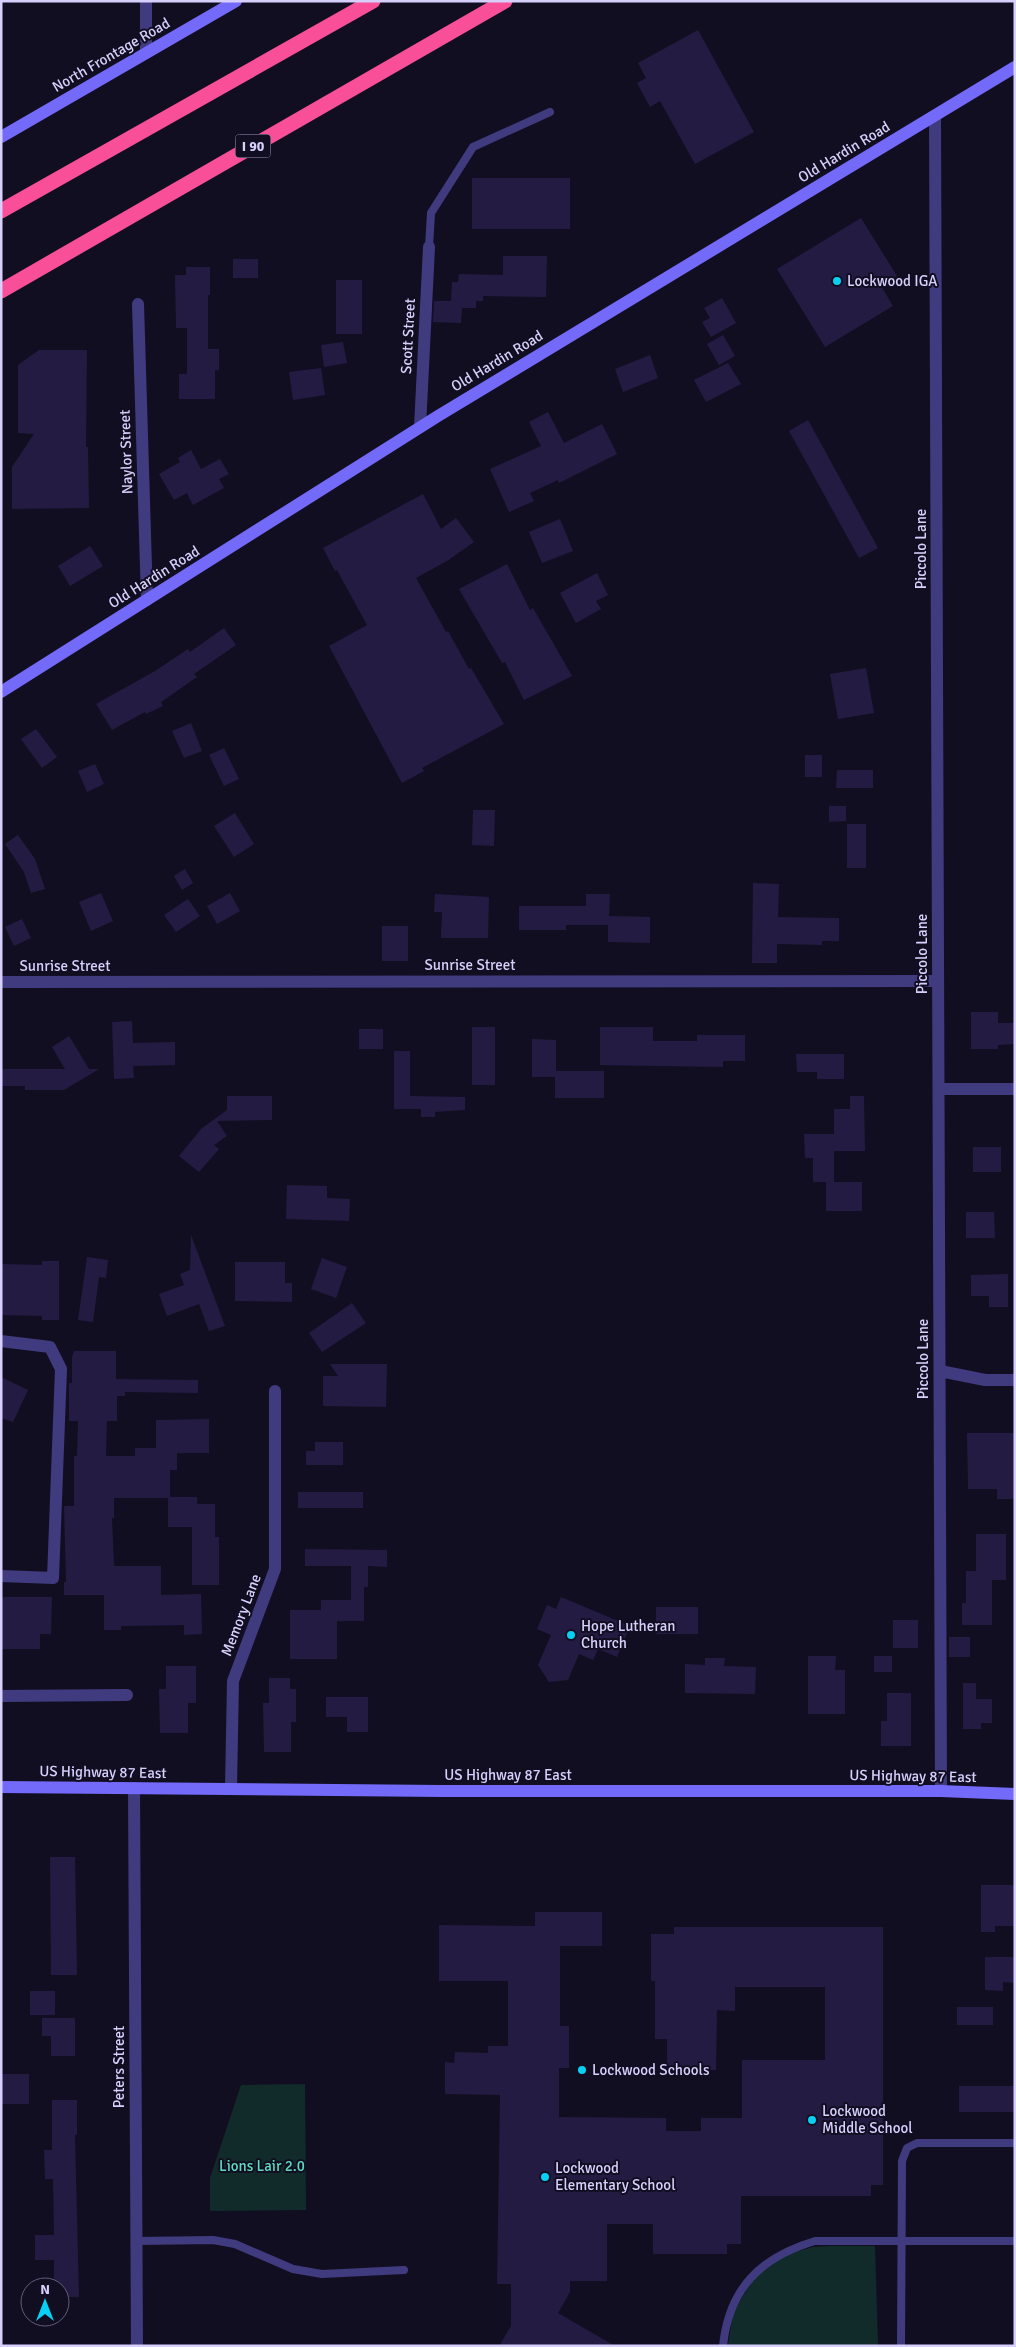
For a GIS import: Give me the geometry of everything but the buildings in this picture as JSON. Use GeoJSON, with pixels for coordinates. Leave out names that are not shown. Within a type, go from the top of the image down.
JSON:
{"type":"FeatureCollection","features":[{"type":"Feature","properties":{"kind":"highway"},"geometry":{"type":"LineString","coordinates":[[1,211],[373,1]]}},
{"type":"Feature","properties":{"kind":"highway","name":"I 90"},"geometry":{"type":"LineString","coordinates":[[1,291],[505,1]]}},
{"type":"Feature","properties":{"kind":"street"},"geometry":{"type":"LineString","coordinates":[[146,1],[146,52]]}},
{"type":"Feature","properties":{"kind":"street","name":"North Frontage Road"},"geometry":{"type":"LineString","coordinates":[[1,136],[236,1]]}},
{"type":"Feature","properties":{"kind":"street","name":"Old Hardin Road"},"geometry":{"type":"LineString","coordinates":[[1,692],[420,427],[1015,67]]}},
{"type":"Feature","properties":{"kind":"street","name":"Piccolo Lane"},"geometry":{"type":"LineString","coordinates":[[935,116],[941,1791]]}},
{"type":"Feature","properties":{"kind":"street","name":"Scott Street"},"geometry":{"type":"LineString","coordinates":[[420,427],[429,247]]}},
{"type":"Feature","properties":{"kind":"street","name":"Naylor Street"},"geometry":{"type":"LineString","coordinates":[[138,304],[148,600]]}},
{"type":"Feature","properties":{"kind":"street","name":"Sunrise Street"},"geometry":{"type":"LineString","coordinates":[[1,982],[938,980]]}},
{"type":"Feature","properties":{"kind":"street"},"geometry":{"type":"LineString","coordinates":[[939,1090],[1015,1089]]}},
{"type":"Feature","properties":{"kind":"street"},"geometry":{"type":"LineString","coordinates":[[1,1341],[50,1347],[61,1369],[53,1578],[1,1576]]}},
{"type":"Feature","properties":{"kind":"street"},"geometry":{"type":"LineString","coordinates":[[940,1370],[985,1380],[1015,1380]]}},
{"type":"Feature","properties":{"kind":"street","name":"Memory Lane"},"geometry":{"type":"LineString","coordinates":[[231,1789],[233,1681],[275,1569],[275,1391]]}},
{"type":"Feature","properties":{"kind":"street"},"geometry":{"type":"LineString","coordinates":[[1,1696],[127,1696]]}},
{"type":"Feature","properties":{"kind":"street","name":"US Highway 87 East"},"geometry":{"type":"LineString","coordinates":[[1,1786],[231,1789],[941,1791],[1015,1794]]}},
{"type":"Feature","properties":{"kind":"street","name":"Peters Street"},"geometry":{"type":"LineString","coordinates":[[134,1788],[137,2346]]}},
{"type":"Feature","properties":{"kind":"lane"},"geometry":{"type":"LineString","coordinates":[[429,247],[431,213],[473,147],[550,112]]}},
{"type":"Feature","properties":{"kind":"lane"},"geometry":{"type":"LineString","coordinates":[[901,2346],[902,2160],[907,2148],[917,2144],[1015,2144]]}},
{"type":"Feature","properties":{"kind":"lane"},"geometry":{"type":"LineString","coordinates":[[136,2241],[213,2240],[235,2244],[293,2269],[322,2274],[404,2270]]}},
{"type":"Feature","properties":{"kind":"lane"},"geometry":{"type":"LineString","coordinates":[[723,2346],[725,2327],[735,2298],[750,2278],[772,2258],[793,2247],[815,2241],[1015,2240]]}},
{"type":"Feature","properties":{"kind":"green space","name":"Lions Lair 2.0"},"geometry":{"type":"Polygon","coordinates":[[[305,2084],[306,2210],[210,2211],[210,2178],[241,2085],[305,2084]]]}},
{"type":"Feature","properties":{"kind":"green space"},"geometry":{"type":"Polygon","coordinates":[[[875,2246],[878,2346],[728,2346],[733,2312],[755,2277],[780,2256],[813,2247],[875,2246]]]}},
{"type":"Feature","properties":{"kind":"place","name":"Lockwood IGA"},"geometry":{"type":"Point","coordinates":[837,281]}},
{"type":"Feature","properties":{"kind":"place","name":"Hope Lutheran Church"},"geometry":{"type":"Point","coordinates":[571,1635]}},
{"type":"Feature","properties":{"kind":"place","name":"Lockwood Schools"},"geometry":{"type":"Point","coordinates":[582,2070]}},
{"type":"Feature","properties":{"kind":"place","name":"Lockwood Middle School"},"geometry":{"type":"Point","coordinates":[812,2120]}},
{"type":"Feature","properties":{"kind":"place","name":"Lockwood Elementary School"},"geometry":{"type":"Point","coordinates":[545,2177]}}]}
